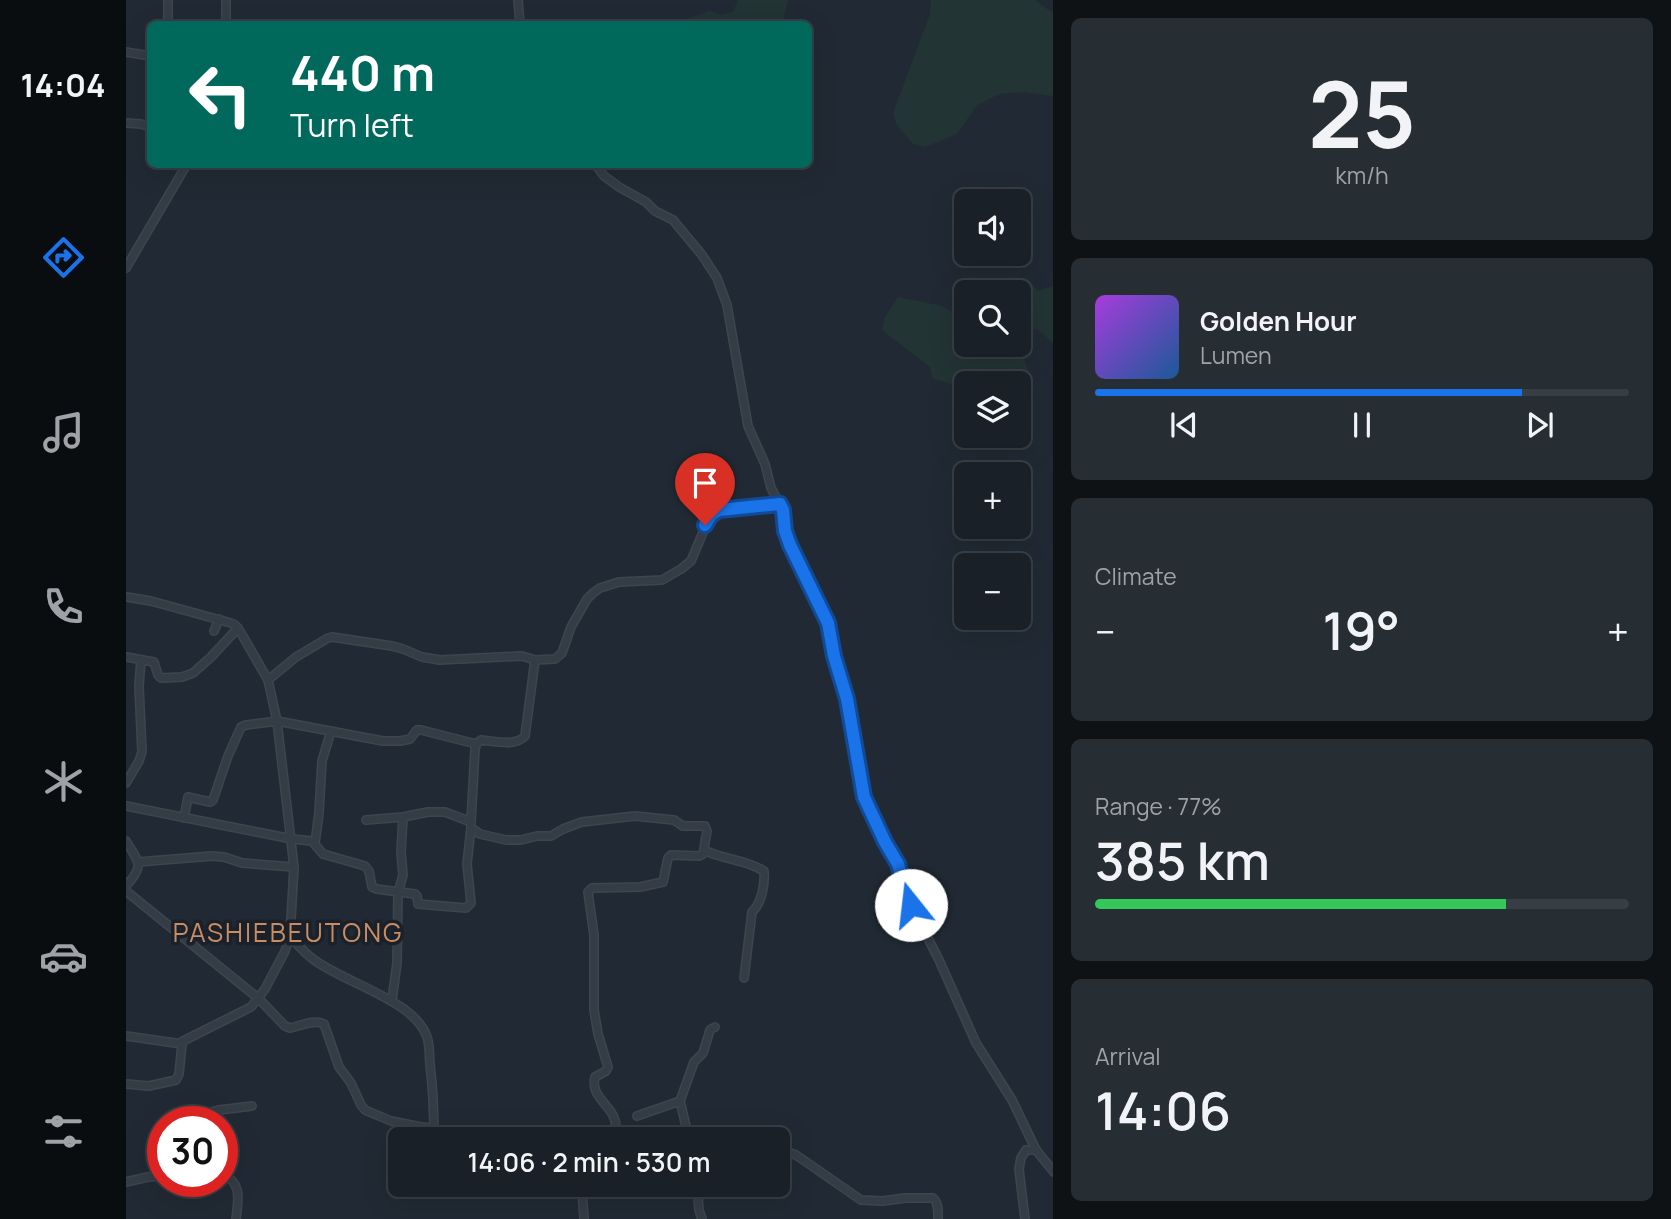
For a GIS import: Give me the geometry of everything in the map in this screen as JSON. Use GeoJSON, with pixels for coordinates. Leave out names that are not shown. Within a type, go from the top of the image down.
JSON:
{"type":"FeatureCollection","features":[{"type":"Feature","properties":{"kind":"street"},"geometry":{"type":"LineString","coordinates":[[168,0],[169,21]]}},
{"type":"Feature","properties":{"kind":"street"},"geometry":{"type":"LineString","coordinates":[[226,0],[226,21]]}},
{"type":"Feature","properties":{"kind":"street"},"geometry":{"type":"LineString","coordinates":[[518,0],[520,21]]}},
{"type":"Feature","properties":{"kind":"street"},"geometry":{"type":"LineString","coordinates":[[126,52],[147,56]]}},
{"type":"Feature","properties":{"kind":"street"},"geometry":{"type":"LineString","coordinates":[[126,123],[147,126]]}},
{"type":"Feature","properties":{"kind":"street"},"geometry":{"type":"LineString","coordinates":[[126,268],[185,168]]}},
{"type":"Feature","properties":{"kind":"street"},"geometry":{"type":"LineString","coordinates":[[598,168],[619,187],[673,220],[717,278],[727,305],[748,426],[765,464],[771,488],[783,510],[785,531],[790,545],[828,623],[834,656],[847,699],[864,797],[898,864],[906,894],[976,1043],[1004,1085],[1036,1150],[1053,1172]]}},
{"type":"Feature","properties":{"kind":"street"},"geometry":{"type":"LineString","coordinates":[[268,680],[296,657],[332,637],[392,646],[422,657],[440,660],[522,656],[535,660],[554,659],[562,653],[571,627],[587,599],[596,591],[619,582],[662,580],[690,562],[709,518],[715,512],[780,504]]}},
{"type":"Feature","properties":{"kind":"street"},"geometry":{"type":"LineString","coordinates":[[126,597],[219,619],[238,628],[268,680],[277,721],[294,867],[290,936],[285,951],[251,1007],[186,1039],[182,1044],[176,1080],[149,1086],[126,1084]]}},
{"type":"Feature","properties":{"kind":"street"},"geometry":{"type":"LineString","coordinates":[[214,631],[219,619]]}},
{"type":"Feature","properties":{"kind":"street"},"geometry":{"type":"LineString","coordinates":[[126,657],[156,663],[159,677],[188,676],[211,657],[238,628]]}},
{"type":"Feature","properties":{"kind":"street"},"geometry":{"type":"LineString","coordinates":[[126,783],[142,751],[139,685],[141,660]]}},
{"type":"Feature","properties":{"kind":"street"},"geometry":{"type":"LineString","coordinates":[[331,731],[322,761],[315,843],[323,854],[365,866],[369,870],[372,887],[377,890],[415,894],[418,904],[466,908],[471,903],[467,864],[476,744],[481,740],[514,743],[525,736],[535,660]]}},
{"type":"Feature","properties":{"kind":"street"},"geometry":{"type":"LineString","coordinates":[[184,818],[188,797],[210,802],[213,800],[241,727],[277,721],[383,741],[410,739],[417,730],[421,730],[476,744]]}},
{"type":"Feature","properties":{"kind":"street"},"geometry":{"type":"LineString","coordinates":[[126,806],[315,843]]}},
{"type":"Feature","properties":{"kind":"street"},"geometry":{"type":"LineString","coordinates":[[366,820],[445,812],[471,825],[480,834],[521,841],[537,836],[551,836],[582,822],[635,816],[674,820],[683,826],[705,826],[707,831],[703,854],[671,855],[660,884],[592,888],[589,892],[594,935],[594,1010],[597,1034],[608,1067],[595,1077],[593,1085],[601,1101],[611,1112],[616,1127]]}},
{"type":"Feature","properties":{"kind":"street"},"geometry":{"type":"LineString","coordinates":[[392,1000],[397,963],[398,892],[403,876],[403,817]]}},
{"type":"Feature","properties":{"kind":"street"},"geometry":{"type":"LineString","coordinates":[[126,841],[138,862],[136,876],[126,886]]}},
{"type":"Feature","properties":{"kind":"street"},"geometry":{"type":"LineString","coordinates":[[705,850],[764,871],[759,905],[752,912],[744,978]]}},
{"type":"Feature","properties":{"kind":"street"},"geometry":{"type":"LineString","coordinates":[[138,862],[212,856],[242,863],[294,867]]}},
{"type":"Feature","properties":{"kind":"street"},"geometry":{"type":"LineString","coordinates":[[126,891],[261,994],[289,1028],[316,1021],[324,1024],[339,1067],[365,1110],[391,1121],[421,1127]]}},
{"type":"Feature","properties":{"kind":"street"},"geometry":{"type":"LineString","coordinates":[[290,936],[313,960],[392,1000],[418,1023],[426,1035],[432,1078],[434,1127]]}},
{"type":"Feature","properties":{"kind":"street"},"geometry":{"type":"LineString","coordinates":[[686,1127],[680,1101],[694,1062],[703,1053],[710,1030],[715,1027]]}},
{"type":"Feature","properties":{"kind":"street"},"geometry":{"type":"LineString","coordinates":[[126,1036],[182,1044]]}},
{"type":"Feature","properties":{"kind":"street"},"geometry":{"type":"LineString","coordinates":[[637,1116],[680,1101]]}},
{"type":"Feature","properties":{"kind":"street"},"geometry":{"type":"LineString","coordinates":[[238,1108],[252,1106]]}},
{"type":"Feature","properties":{"kind":"street"},"geometry":{"type":"LineString","coordinates":[[1024,1219],[1020,1163],[1026,1150],[1036,1150]]}},
{"type":"Feature","properties":{"kind":"street"},"geometry":{"type":"LineString","coordinates":[[790,1154],[861,1200],[933,1198],[937,1205],[938,1219]]}},
{"type":"Feature","properties":{"kind":"street"},"geometry":{"type":"LineString","coordinates":[[126,1182],[147,1177]]}},
{"type":"Feature","properties":{"kind":"street"},"geometry":{"type":"LineString","coordinates":[[236,1219],[238,1197]]}},
{"type":"Feature","properties":{"kind":"street"},"geometry":{"type":"LineString","coordinates":[[583,1197],[584,1219]]}},
{"type":"Feature","properties":{"kind":"street"},"geometry":{"type":"LineString","coordinates":[[698,1197],[702,1219]]}},
{"type":"Feature","properties":{"kind":"shaded area"},"geometry":{"type":"Polygon","coordinates":[[[738,0],[788,0],[783,21],[684,21],[709,11],[722,15],[733,12],[738,0]]]}},
{"type":"Feature","properties":{"kind":"shaded area"},"geometry":{"type":"Polygon","coordinates":[[[931,0],[1035,0],[1053,12],[1053,96],[1025,92],[999,94],[977,105],[957,134],[925,147],[913,144],[897,125],[893,113],[930,14],[931,0]]]}},
{"type":"Feature","properties":{"kind":"shaded area"},"geometry":{"type":"Polygon","coordinates":[[[1031,283],[1038,291],[1053,286],[1053,343],[1037,329],[1031,331],[1031,283]]]}},
{"type":"Feature","properties":{"kind":"shaded area"},"geometry":{"type":"Polygon","coordinates":[[[898,297],[942,306],[954,313],[954,357],[1023,357],[1028,371],[954,371],[954,384],[933,379],[930,367],[882,330],[885,317],[898,297]]]}},
{"type":"Feature","properties":{"kind":"district","name":"PASHIEBEUTONG"},"geometry":{"type":"Point","coordinates":[288,932]}},
{"type":"Feature","properties":{"kind":"route"},"geometry":{"type":"LineString","coordinates":[[705,525],[711,515],[719,510],[780,504],[790,545],[828,623],[834,656],[847,699],[864,797],[898,864],[911,905]]}}]}
